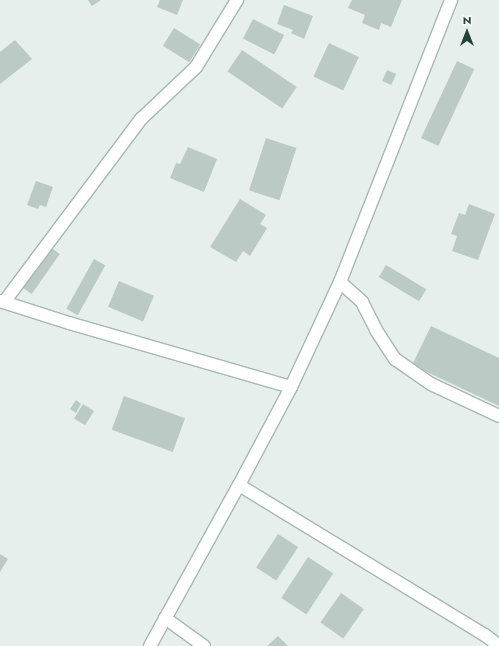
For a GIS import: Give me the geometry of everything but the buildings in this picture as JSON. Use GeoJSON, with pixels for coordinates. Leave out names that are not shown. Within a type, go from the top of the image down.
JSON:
{"type":"FeatureCollection","features":[{"type":"Feature","properties":{"kind":"street"},"geometry":{"type":"LineString","coordinates":[[237,0],[196,67],[141,119],[2,302],[69,323],[291,387]]}},
{"type":"Feature","properties":{"kind":"street"},"geometry":{"type":"LineString","coordinates":[[150,646],[291,387],[340,282],[451,0]]}},
{"type":"Feature","properties":{"kind":"street"},"geometry":{"type":"LineString","coordinates":[[340,282],[362,302],[376,330],[394,359],[431,384],[499,416]]}},
{"type":"Feature","properties":{"kind":"street"},"geometry":{"type":"LineString","coordinates":[[239,484],[486,635],[499,646]]}},
{"type":"Feature","properties":{"kind":"street"},"geometry":{"type":"LineString","coordinates":[[165,618],[204,646]]}}]}
